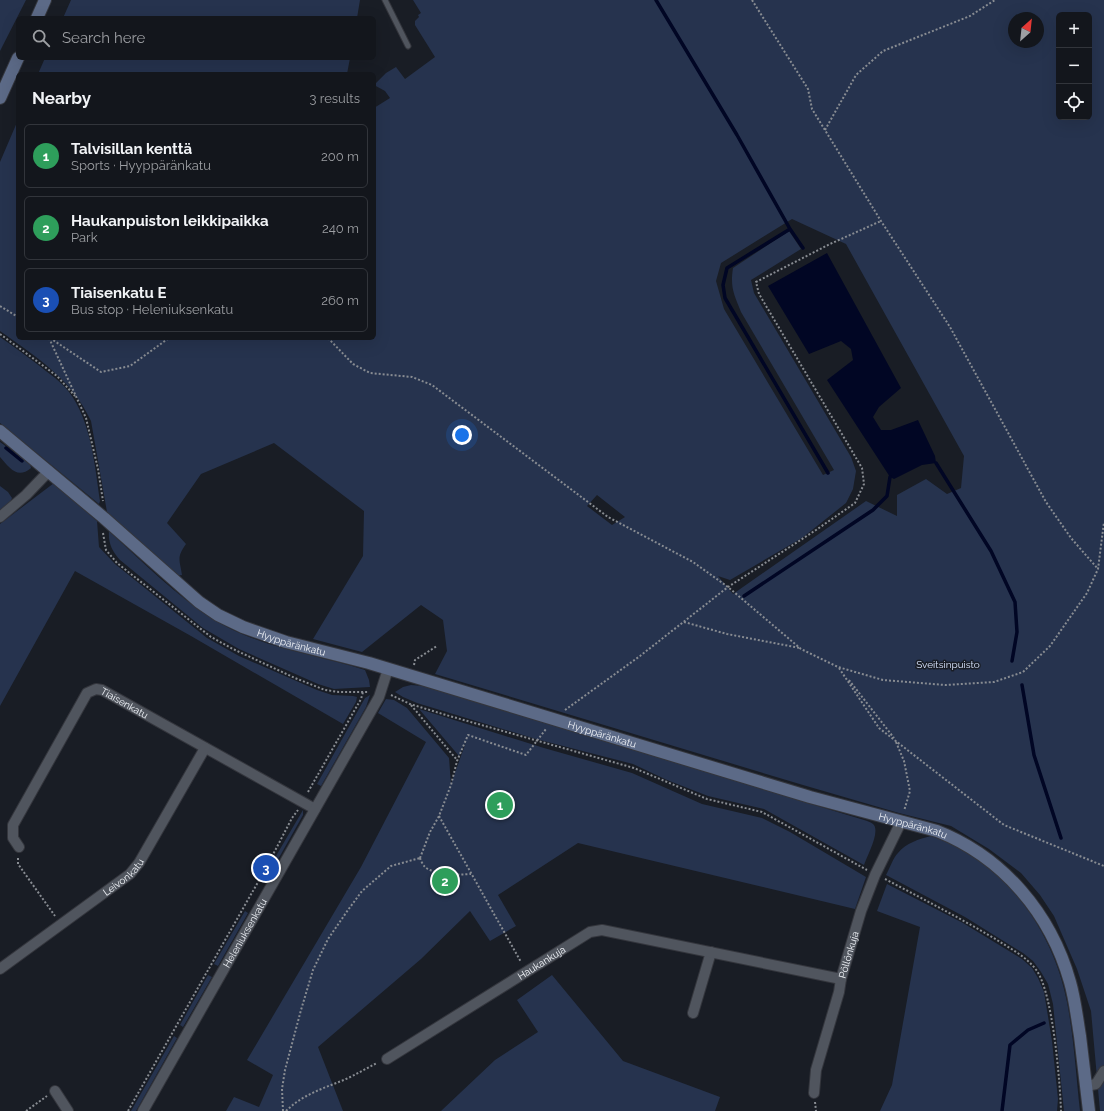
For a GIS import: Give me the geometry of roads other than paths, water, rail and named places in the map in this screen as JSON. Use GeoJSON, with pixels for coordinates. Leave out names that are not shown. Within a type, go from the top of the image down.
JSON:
{"type":"FeatureCollection","features":[{"type":"Feature","properties":{"kind":"street"},"geometry":{"type":"LineString","coordinates":[[38,16],[45,0]]}},
{"type":"Feature","properties":{"kind":"street"},"geometry":{"type":"LineString","coordinates":[[0,98],[17,60]]}},
{"type":"Feature","properties":{"kind":"street","name":"Hyyppäränkatu"},"geometry":{"type":"LineString","coordinates":[[0,431],[104,518],[199,602],[218,615],[243,627],[266,636],[388,669],[810,797],[936,831],[955,838],[970,846],[997,866],[1014,882],[1032,904],[1056,944],[1071,983],[1076,1009],[1089,1111]]}},
{"type":"Feature","properties":{"kind":"street"},"geometry":{"type":"LineString","coordinates":[[0,517],[26,495],[49,471]]}},
{"type":"Feature","properties":{"kind":"street","name":"Heleniuksenkatu"},"geometry":{"type":"LineString","coordinates":[[143,1111],[380,693],[388,669]]}},
{"type":"Feature","properties":{"kind":"street","name":"Tiaisenkatu"},"geometry":{"type":"LineString","coordinates":[[19,847],[12,838],[13,825],[87,693],[92,690],[102,690],[315,809]]}},
{"type":"Feature","properties":{"kind":"street","name":"Leivonkatu"},"geometry":{"type":"LineString","coordinates":[[0,969],[130,874],[139,864],[205,748]]}},
{"type":"Feature","properties":{"kind":"street","name":"Pöllönkuja"},"geometry":{"type":"LineString","coordinates":[[814,1093],[816,1070],[861,911],[875,875],[901,822]]}},
{"type":"Feature","properties":{"kind":"street","name":"Haukankuja"},"geometry":{"type":"LineString","coordinates":[[387,1058],[590,932],[602,930],[841,979]]}},
{"type":"Feature","properties":{"kind":"street"},"geometry":{"type":"LineString","coordinates":[[692,1013],[711,952]]}},
{"type":"Feature","properties":{"kind":"street"},"geometry":{"type":"LineString","coordinates":[[1086,1086],[1096,1084],[1104,1071]]}},
{"type":"Feature","properties":{"kind":"street"},"geometry":{"type":"LineString","coordinates":[[54,1091],[68,1111]]}},
{"type":"Feature","properties":{"kind":"lane"},"geometry":{"type":"LineString","coordinates":[[385,0],[408,46]]}},
{"type":"Feature","properties":{"kind":"waterway"},"geometry":{"type":"LineString","coordinates":[[656,0],[737,135],[790,229],[803,248]]}},
{"type":"Feature","properties":{"kind":"waterway"},"geometry":{"type":"LineString","coordinates":[[790,229],[727,268],[723,285],[725,298],[828,473]]}},
{"type":"Feature","properties":{"kind":"waterway"},"geometry":{"type":"LineString","coordinates":[[6,448],[22,461]]}},
{"type":"Feature","properties":{"kind":"waterway"},"geometry":{"type":"LineString","coordinates":[[936,463],[991,551],[1015,602],[1017,632],[1012,661]]}},
{"type":"Feature","properties":{"kind":"waterway"},"geometry":{"type":"LineString","coordinates":[[744,596],[873,510],[887,496],[890,477]]}},
{"type":"Feature","properties":{"kind":"waterway"},"geometry":{"type":"LineString","coordinates":[[1022,685],[1034,755],[1061,838]]}},
{"type":"Feature","properties":{"kind":"waterway"},"geometry":{"type":"LineString","coordinates":[[1002,1111],[1010,1045],[1028,1030],[1044,1023]]}},
{"type":"Feature","properties":{"kind":"place","name":"Talvisillan kenttä"},"geometry":{"type":"Point","coordinates":[500,805]}},
{"type":"Feature","properties":{"kind":"place","name":"Tiaisenkatu E"},"geometry":{"type":"Point","coordinates":[266,868]}},
{"type":"Feature","properties":{"kind":"place","name":"Haukanpuiston leikkipaikka"},"geometry":{"type":"Point","coordinates":[445,881]}},
{"type":"Feature","properties":{"kind":"park label","name":"Sveitsinpuisto"},"geometry":{"type":"Point","coordinates":[948,664]}}]}
